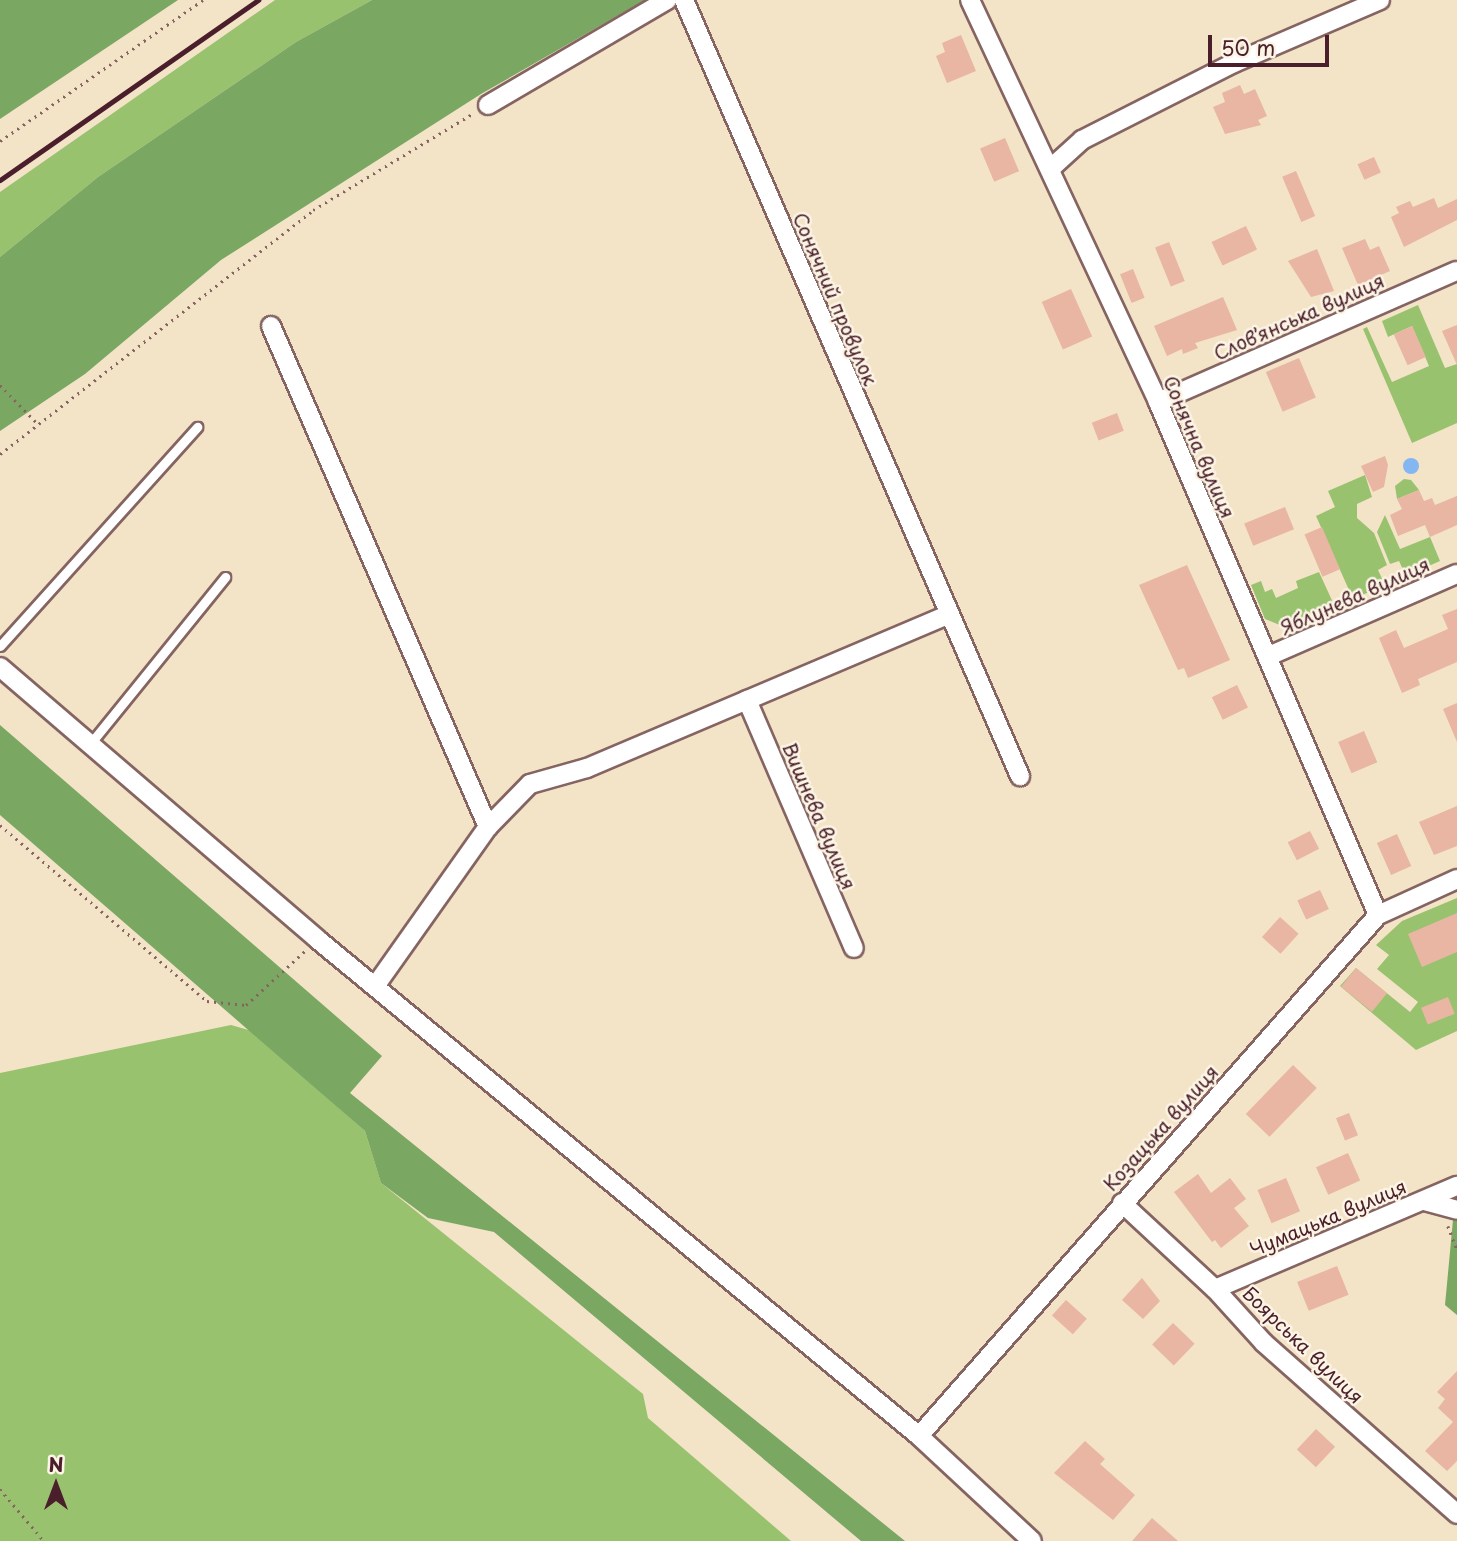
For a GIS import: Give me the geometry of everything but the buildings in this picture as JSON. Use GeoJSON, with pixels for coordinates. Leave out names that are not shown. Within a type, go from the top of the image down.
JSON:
{"type":"FeatureCollection","features":[{"type":"Feature","properties":{"kind":"street"},"geometry":{"type":"LineString","coordinates":[[488,105],[667,0]]}},
{"type":"Feature","properties":{"kind":"street","name":"Сонячний провулок"},"geometry":{"type":"LineString","coordinates":[[684,0],[947,615],[1020,776]]}},
{"type":"Feature","properties":{"kind":"street","name":"Сонячна вулиця"},"geometry":{"type":"LineString","coordinates":[[970,0],[1158,402],[1378,915]]}},
{"type":"Feature","properties":{"kind":"street"},"geometry":{"type":"LineString","coordinates":[[1049,169],[1082,140],[1222,69],[1380,0]]}},
{"type":"Feature","properties":{"kind":"street","name":"Словʼянська вулиця"},"geometry":{"type":"LineString","coordinates":[[1158,402],[1457,271]]}},
{"type":"Feature","properties":{"kind":"street"},"geometry":{"type":"LineString","coordinates":[[271,327],[488,827]]}},
{"type":"Feature","properties":{"kind":"street","name":"Яблунева вулиця"},"geometry":{"type":"LineString","coordinates":[[1269,656],[1457,574]]}},
{"type":"Feature","properties":{"kind":"street"},"geometry":{"type":"LineString","coordinates":[[376,985],[488,827],[530,784],[587,768],[947,615]]}},
{"type":"Feature","properties":{"kind":"street"},"geometry":{"type":"LineString","coordinates":[[0,667],[317,939],[919,1436],[1032,1541]]}},
{"type":"Feature","properties":{"kind":"street","name":"Вишнева вулиця"},"geometry":{"type":"LineString","coordinates":[[747,700],[854,948]]}},
{"type":"Feature","properties":{"kind":"street","name":"Козацька вулиця"},"geometry":{"type":"LineString","coordinates":[[919,1436],[1378,915],[1457,879]]}},
{"type":"Feature","properties":{"kind":"street","name":"Чумацька вулиця"},"geometry":{"type":"LineString","coordinates":[[1215,1289],[1440,1205],[1457,1186]]}},
{"type":"Feature","properties":{"kind":"street","name":"Боярська вулиця"},"geometry":{"type":"LineString","coordinates":[[1122,1203],[1215,1289],[1264,1343],[1457,1514]]}},
{"type":"Feature","properties":{"kind":"lane"},"geometry":{"type":"LineString","coordinates":[[0,646],[198,427]]}},
{"type":"Feature","properties":{"kind":"lane"},"geometry":{"type":"LineString","coordinates":[[90,744],[225,577]]}},
{"type":"Feature","properties":{"kind":"path"},"geometry":{"type":"LineString","coordinates":[[0,141],[203,0]]}},
{"type":"Feature","properties":{"kind":"path"},"geometry":{"type":"LineString","coordinates":[[0,454],[313,209],[488,105]]}},
{"type":"Feature","properties":{"kind":"path"},"geometry":{"type":"LineString","coordinates":[[0,385],[39,425]]}},
{"type":"Feature","properties":{"kind":"path"},"geometry":{"type":"LineString","coordinates":[[0,825],[207,1001],[246,1005],[317,939]]}},
{"type":"Feature","properties":{"kind":"path"},"geometry":{"type":"LineString","coordinates":[[1440,1205],[1457,1249]]}},
{"type":"Feature","properties":{"kind":"path"},"geometry":{"type":"LineString","coordinates":[[0,1489],[44,1541]]}},
{"type":"Feature","properties":{"kind":"green space"},"geometry":{"type":"Polygon","coordinates":[[[0,0],[178,0],[0,119],[0,0]]]}},
{"type":"Feature","properties":{"kind":"green space"},"geometry":{"type":"Polygon","coordinates":[[[275,0],[372,0],[296,42],[98,177],[0,257],[0,192],[275,0]]]}},
{"type":"Feature","properties":{"kind":"green space"},"geometry":{"type":"Polygon","coordinates":[[[372,0],[645,0],[481,94],[221,260],[85,374],[0,431],[0,257],[98,177],[296,42],[372,0]]]}},
{"type":"Feature","properties":{"kind":"green space"},"geometry":{"type":"Polygon","coordinates":[[[1418,305],[1445,368],[1457,364],[1457,423],[1412,443],[1363,329],[1367,327],[1392,382],[1429,366],[1412,326],[1388,337],[1382,321],[1418,305]]]}},
{"type":"Feature","properties":{"kind":"green space"},"geometry":{"type":"Polygon","coordinates":[[[1365,475],[1372,497],[1357,504],[1357,518],[1374,533],[1387,565],[1378,570],[1385,585],[1353,599],[1316,516],[1335,507],[1328,491],[1365,475]]]}},
{"type":"Feature","properties":{"kind":"green space"},"geometry":{"type":"Polygon","coordinates":[[[1404,479],[1411,480],[1419,490],[1397,499],[1395,486],[1404,479]]]}},
{"type":"Feature","properties":{"kind":"green space"},"geometry":{"type":"Polygon","coordinates":[[[1385,515],[1400,549],[1430,537],[1440,561],[1406,576],[1399,561],[1390,564],[1377,532],[1385,515]]]}},
{"type":"Feature","properties":{"kind":"green space"},"geometry":{"type":"Polygon","coordinates":[[[1319,572],[1335,607],[1287,628],[1265,619],[1251,585],[1261,581],[1265,592],[1272,589],[1276,598],[1298,588],[1296,581],[1319,572]]]}},
{"type":"Feature","properties":{"kind":"green space"},"geometry":{"type":"Polygon","coordinates":[[[0,725],[382,1056],[350,1093],[905,1541],[861,1541],[494,1232],[428,1218],[381,1183],[365,1131],[0,815],[0,725]]]}},
{"type":"Feature","properties":{"kind":"green space"},"geometry":{"type":"Polygon","coordinates":[[[1457,898],[1457,1031],[1416,1050],[1340,986],[1356,968],[1410,1012],[1418,1002],[1377,969],[1389,955],[1376,945],[1402,921],[1457,898]]]}},
{"type":"Feature","properties":{"kind":"green space"},"geometry":{"type":"Polygon","coordinates":[[[231,1025],[252,1031],[365,1131],[381,1183],[643,1394],[648,1418],[791,1541],[0,1541],[0,1073],[231,1025]]]}},
{"type":"Feature","properties":{"kind":"green space"},"geometry":{"type":"Polygon","coordinates":[[[1453,1220],[1457,1221],[1457,1315],[1445,1305],[1453,1220]]]}},
{"type":"Feature","properties":{"kind":"water"},"geometry":{"type":"Polygon","coordinates":[[[1411,458],[1417,460],[1417,472],[1411,474],[1405,472],[1403,466],[1405,460],[1411,458]]]}},
{"type":"Feature","properties":{"kind":"railway"},"geometry":{"type":"LineString","coordinates":[[0,180],[258,0]]}}]}
